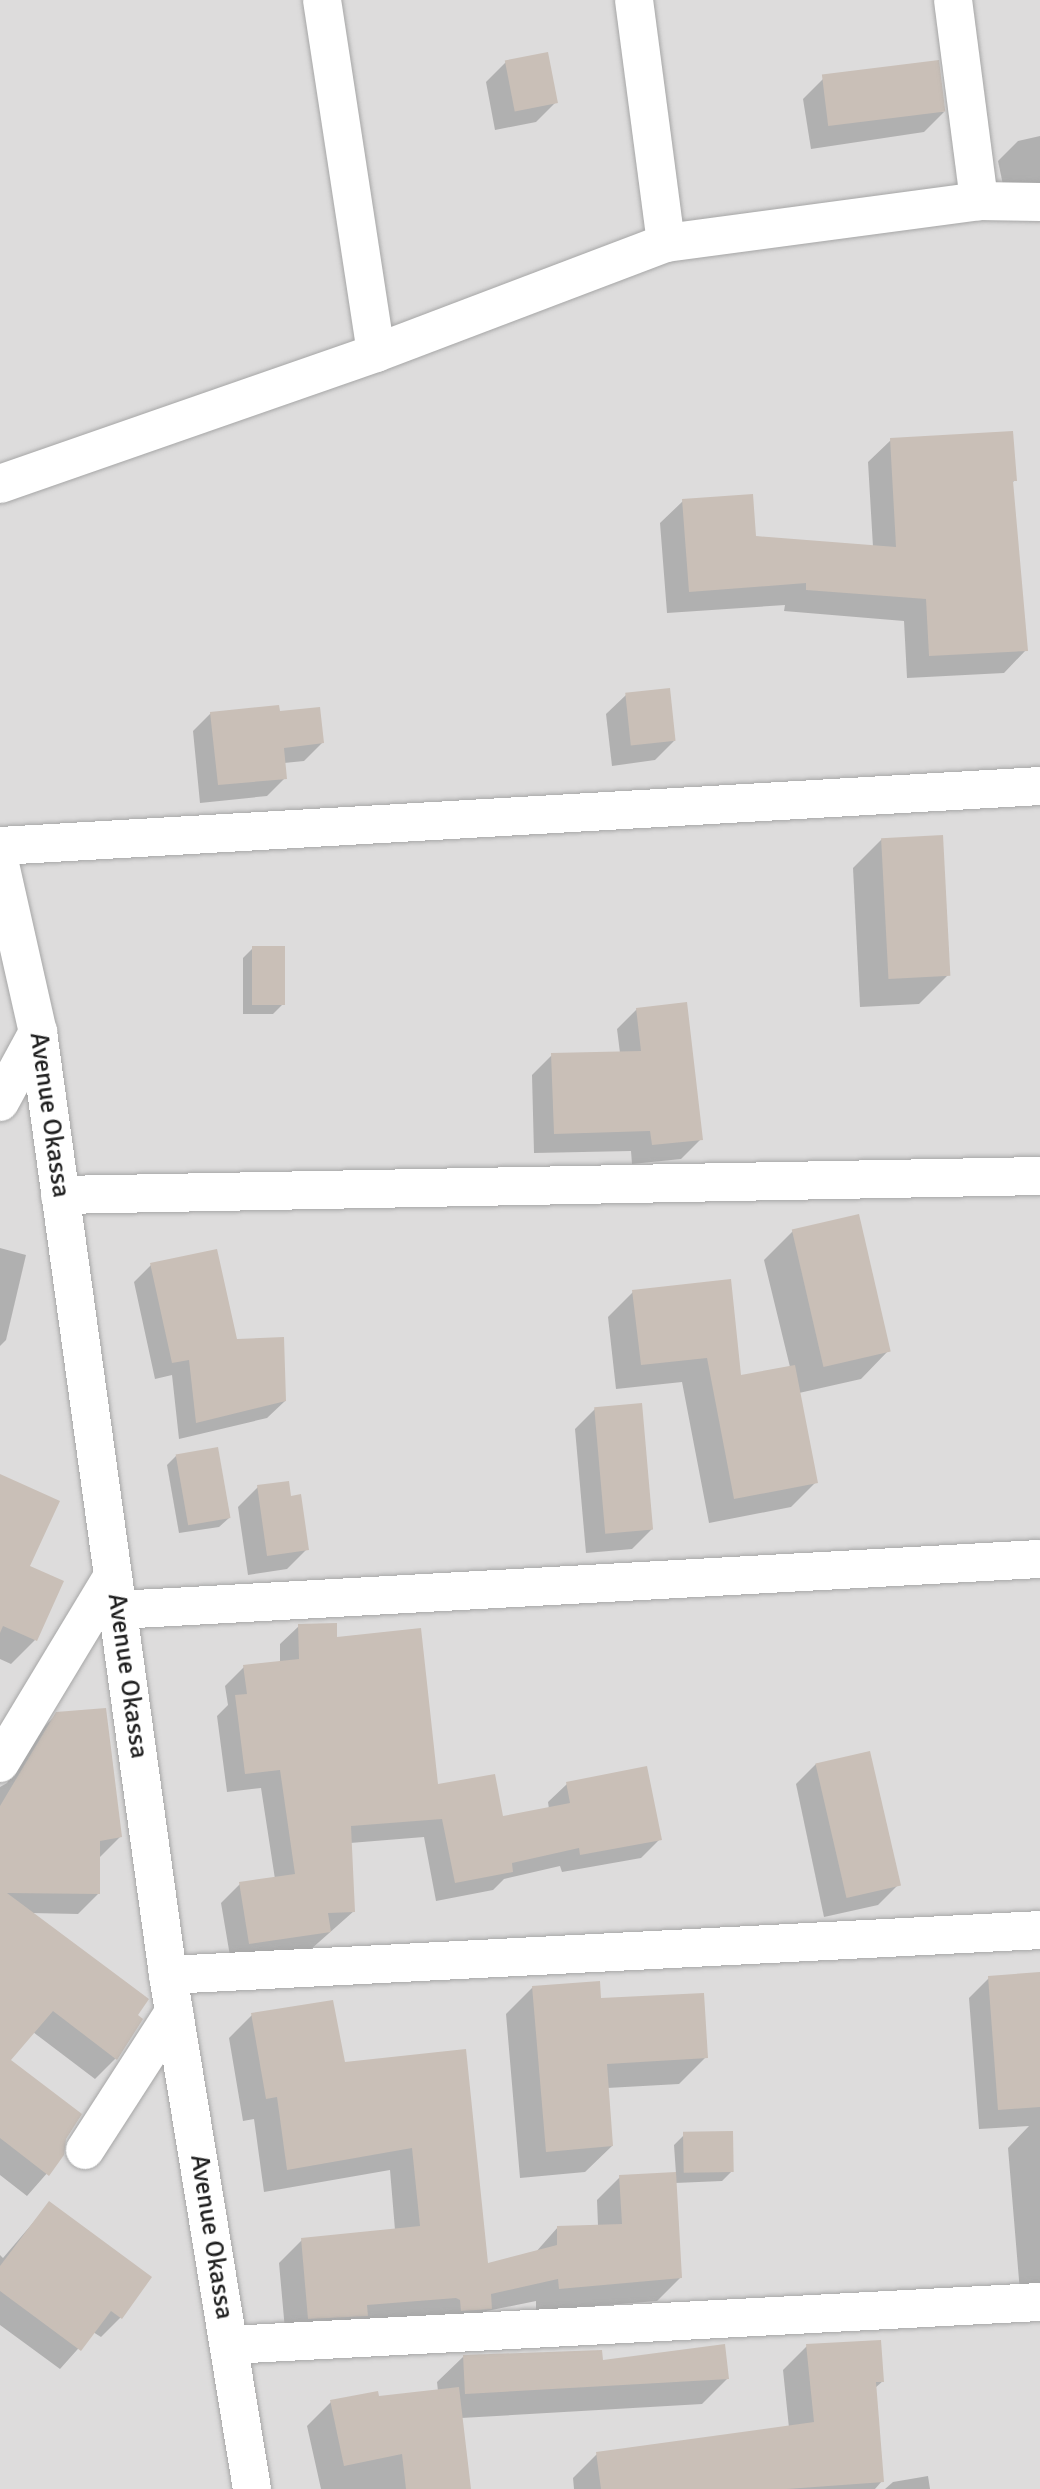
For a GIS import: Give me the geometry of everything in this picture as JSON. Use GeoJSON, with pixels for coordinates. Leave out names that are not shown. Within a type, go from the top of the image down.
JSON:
{"type":"FeatureCollection","features":[{"type":"Feature","properties":{"kind":"street"},"geometry":{"type":"LineString","coordinates":[[322,0],[376,353]]}},
{"type":"Feature","properties":{"kind":"street"},"geometry":{"type":"LineString","coordinates":[[634,0],[666,243]]}},
{"type":"Feature","properties":{"kind":"street"},"geometry":{"type":"LineString","coordinates":[[953,0],[979,201]]}},
{"type":"Feature","properties":{"kind":"street"},"geometry":{"type":"LineString","coordinates":[[0,484],[376,353],[666,243],[979,201],[1040,202]]}},
{"type":"Feature","properties":{"kind":"street"},"geometry":{"type":"LineString","coordinates":[[0,846],[1040,786]]}},
{"type":"Feature","properties":{"kind":"street","name":"Avenue Okassa"},"geometry":{"type":"LineString","coordinates":[[0,864],[38,1032],[168,1975],[252,2489]]}},
{"type":"Feature","properties":{"kind":"street"},"geometry":{"type":"LineString","coordinates":[[0,1102],[38,1032]]}},
{"type":"Feature","properties":{"kind":"street"},"geometry":{"type":"LineString","coordinates":[[60,1195],[1040,1176]]}},
{"type":"Feature","properties":{"kind":"street"},"geometry":{"type":"LineString","coordinates":[[0,1763],[115,1593],[1040,1559]]}},
{"type":"Feature","properties":{"kind":"street"},"geometry":{"type":"LineString","coordinates":[[168,1975],[1040,1930]]}},
{"type":"Feature","properties":{"kind":"street"},"geometry":{"type":"LineString","coordinates":[[85,2150],[174,2012]]}},
{"type":"Feature","properties":{"kind":"street"},"geometry":{"type":"LineString","coordinates":[[229,2345],[1040,2302]]}},
{"type":"Feature","properties":{"kind":"shaded area"},"geometry":{"type":"Polygon","coordinates":[[[0,0],[1040,0],[1040,2489],[0,2489],[0,0]]]}},
{"type":"Feature","properties":{"kind":"building"},"geometry":{"type":"Polygon","coordinates":[[[548,52],[558,103],[515,111],[505,60],[548,52]]]}},
{"type":"Feature","properties":{"kind":"building"},"geometry":{"type":"Polygon","coordinates":[[[939,60],[945,112],[828,126],[822,74],[939,60]]]}},
{"type":"Feature","properties":{"kind":"building"},"geometry":{"type":"Polygon","coordinates":[[[1013,431],[1017,481],[1013,481],[1028,651],[929,656],[926,599],[806,590],[806,583],[689,592],[682,499],[753,494],[756,536],[896,547],[890,438],[1013,431]]]}},
{"type":"Feature","properties":{"kind":"building"},"geometry":{"type":"Polygon","coordinates":[[[670,688],[676,741],[631,745],[625,693],[670,688]]]}},
{"type":"Feature","properties":{"kind":"building"},"geometry":{"type":"Polygon","coordinates":[[[279,705],[280,711],[320,707],[324,743],[284,748],[287,779],[218,785],[210,712],[279,705]]]}},
{"type":"Feature","properties":{"kind":"building"},"geometry":{"type":"Polygon","coordinates":[[[943,835],[950,976],[888,979],[881,838],[943,835]]]}},
{"type":"Feature","properties":{"kind":"building"},"geometry":{"type":"Polygon","coordinates":[[[252,946],[285,946],[285,1005],[252,1005],[252,946]]]}},
{"type":"Feature","properties":{"kind":"building"},"geometry":{"type":"Polygon","coordinates":[[[687,1002],[703,1140],[652,1145],[650,1131],[554,1134],[551,1053],[641,1051],[636,1008],[687,1002]]]}},
{"type":"Feature","properties":{"kind":"building"},"geometry":{"type":"Polygon","coordinates":[[[859,1214],[891,1351],[823,1367],[792,1230],[859,1214]]]}},
{"type":"Feature","properties":{"kind":"building"},"geometry":{"type":"Polygon","coordinates":[[[217,1249],[237,1339],[284,1337],[286,1401],[196,1423],[189,1360],[172,1363],[150,1263],[217,1249]]]}},
{"type":"Feature","properties":{"kind":"building"},"geometry":{"type":"Polygon","coordinates":[[[731,1279],[741,1375],[795,1365],[818,1483],[734,1499],[707,1358],[641,1365],[632,1290],[731,1279]]]}},
{"type":"Feature","properties":{"kind":"building"},"geometry":{"type":"Polygon","coordinates":[[[642,1403],[653,1530],[605,1534],[594,1407],[642,1403]]]}},
{"type":"Feature","properties":{"kind":"building"},"geometry":{"type":"Polygon","coordinates":[[[218,1447],[231,1518],[188,1525],[176,1454],[218,1447]]]}},
{"type":"Feature","properties":{"kind":"building"},"geometry":{"type":"Polygon","coordinates":[[[0,1474],[60,1501],[30,1566],[64,1581],[37,1641],[3,1626],[0,1633],[0,1474]]]}},
{"type":"Feature","properties":{"kind":"building"},"geometry":{"type":"Polygon","coordinates":[[[289,1481],[291,1496],[301,1494],[309,1550],[267,1556],[257,1485],[289,1481]]]}},
{"type":"Feature","properties":{"kind":"building"},"geometry":{"type":"Polygon","coordinates":[[[337,1623],[337,1637],[421,1628],[438,1784],[495,1774],[503,1816],[570,1803],[566,1782],[647,1766],[662,1840],[580,1855],[579,1848],[512,1863],[513,1872],[455,1883],[442,1819],[351,1826],[355,1912],[328,1913],[331,1932],[249,1944],[239,1882],[295,1874],[280,1770],[245,1774],[235,1695],[247,1694],[243,1665],[299,1659],[298,1624],[337,1623]]]}},
{"type":"Feature","properties":{"kind":"building"},"geometry":{"type":"Polygon","coordinates":[[[106,1708],[122,1837],[100,1841],[100,1894],[7,1893],[149,1999],[138,2015],[143,2019],[117,2060],[53,2011],[11,2060],[82,2114],[66,2139],[64,2155],[49,2176],[0,2138],[0,1806],[56,1712],[106,1708]]]}},
{"type":"Feature","properties":{"kind":"building"},"geometry":{"type":"Polygon","coordinates":[[[870,1751],[901,1885],[846,1898],[815,1764],[870,1751]]]}},
{"type":"Feature","properties":{"kind":"building"},"geometry":{"type":"Polygon","coordinates":[[[1040,1972],[1040,2107],[998,2110],[988,1976],[1040,1972]]]}},
{"type":"Feature","properties":{"kind":"building"},"geometry":{"type":"Polygon","coordinates":[[[600,1981],[601,1998],[704,1993],[708,2058],[607,2064],[613,2146],[546,2152],[532,1986],[600,1981]]]}},
{"type":"Feature","properties":{"kind":"building"},"geometry":{"type":"Polygon","coordinates":[[[333,2000],[345,2062],[466,2049],[488,2263],[557,2245],[557,2226],[622,2224],[619,2175],[676,2172],[682,2278],[559,2289],[558,2279],[491,2294],[492,2309],[461,2311],[460,2300],[456,2298],[367,2305],[368,2316],[308,2319],[301,2238],[420,2226],[412,2148],[287,2170],[277,2097],[266,2099],[251,2013],[333,2000]]]}},
{"type":"Feature","properties":{"kind":"building"},"geometry":{"type":"Polygon","coordinates":[[[733,2131],[734,2172],[684,2173],[683,2132],[733,2131]]]}},
{"type":"Feature","properties":{"kind":"building"},"geometry":{"type":"Polygon","coordinates":[[[49,2201],[152,2277],[122,2319],[111,2311],[81,2351],[0,2291],[0,2266],[49,2201]]]}},
{"type":"Feature","properties":{"kind":"building"},"geometry":{"type":"Polygon","coordinates":[[[881,2340],[884,2382],[876,2382],[884,2482],[787,2489],[601,2489],[596,2452],[814,2422],[806,2344],[881,2340]]]}},
{"type":"Feature","properties":{"kind":"building"},"geometry":{"type":"Polygon","coordinates":[[[725,2344],[729,2379],[465,2394],[463,2355],[602,2350],[603,2360],[725,2344]]]}},
{"type":"Feature","properties":{"kind":"building"},"geometry":{"type":"Polygon","coordinates":[[[459,2387],[471,2489],[406,2489],[402,2454],[344,2466],[330,2400],[378,2391],[379,2396],[459,2387]]]}}]}
